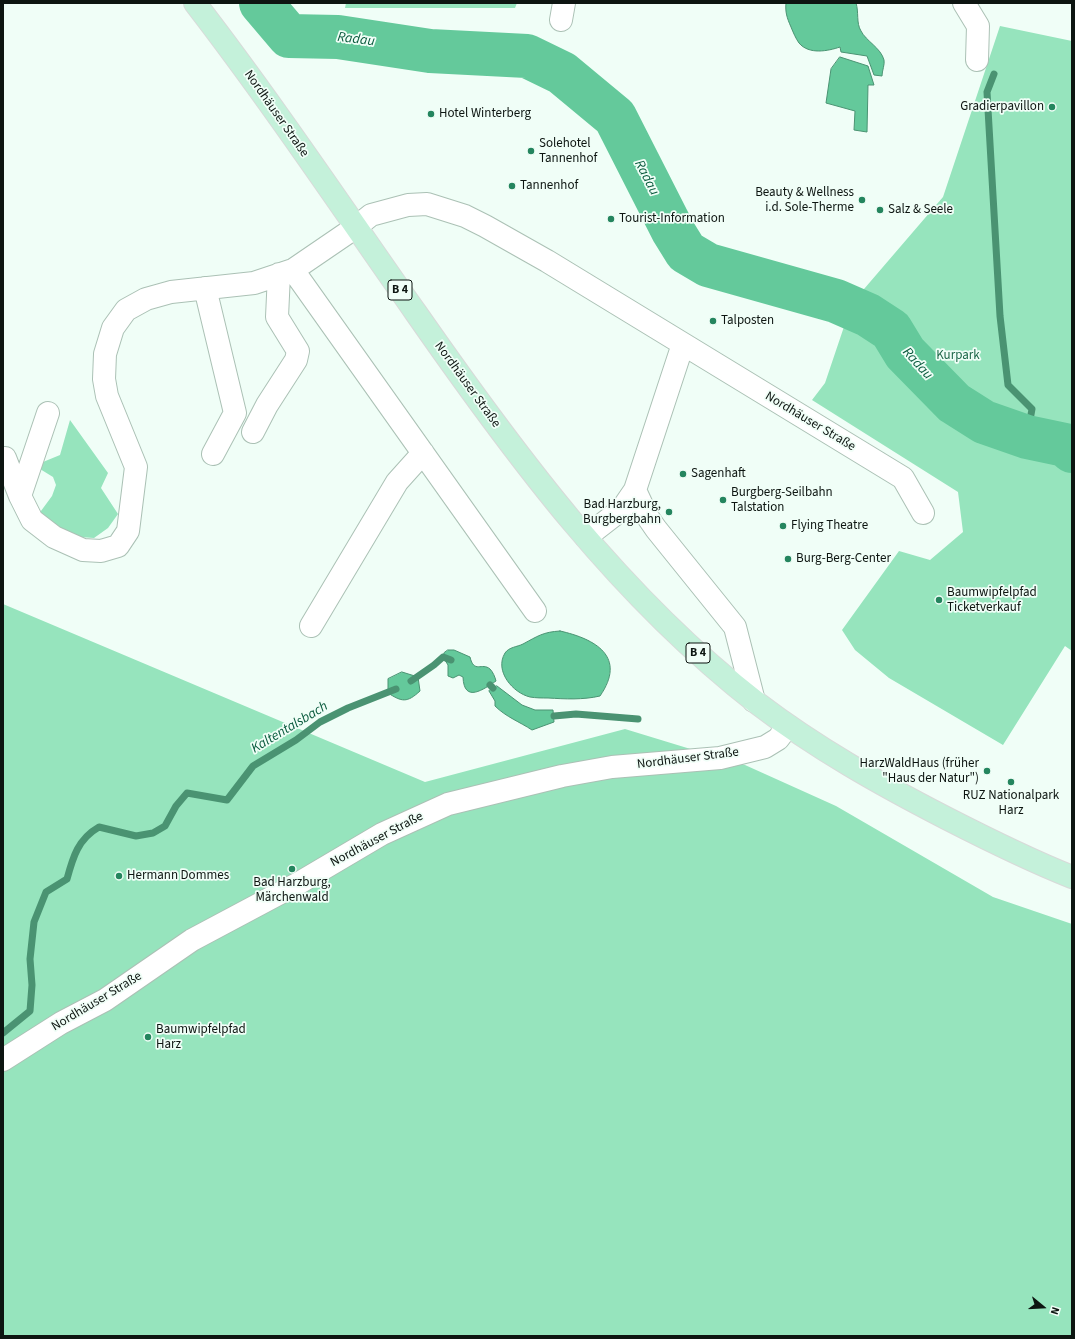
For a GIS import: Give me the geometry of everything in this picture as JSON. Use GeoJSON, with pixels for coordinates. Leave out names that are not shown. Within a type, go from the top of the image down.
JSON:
{"type":"FeatureCollection","features":[{"type":"Feature","properties":{"kind":"main road","name":"Nordhäuser Straße"},"geometry":{"type":"LineString","coordinates":[[195,3],[252,80],[494,423],[529,470],[644,602],[687,643],[754,701],[788,726],[838,759],[887,787],[1017,853],[1072,877]]}},
{"type":"Feature","properties":{"kind":"street"},"geometry":{"type":"LineString","coordinates":[[964,3],[978,26],[977,60]]}},
{"type":"Feature","properties":{"kind":"street","name":"Nordhäuser Straße"},"geometry":{"type":"LineString","coordinates":[[356,227],[371,215],[408,205],[427,204],[465,216],[485,226],[903,478],[923,513]]}},
{"type":"Feature","properties":{"kind":"street"},"geometry":{"type":"LineString","coordinates":[[3,458],[32,520],[54,537],[83,550],[101,550],[118,546],[128,532],[136,467],[107,396],[104,379],[105,354],[113,328],[126,310],[146,299],[171,292],[254,283],[286,272],[356,227]]}},
{"type":"Feature","properties":{"kind":"street"},"geometry":{"type":"LineString","coordinates":[[253,432],[267,405],[296,360],[298,351],[278,317],[286,272]]}},
{"type":"Feature","properties":{"kind":"street"},"geometry":{"type":"LineString","coordinates":[[286,272],[423,453],[535,611]]}},
{"type":"Feature","properties":{"kind":"street"},"geometry":{"type":"LineString","coordinates":[[205,288],[235,413],[213,454]]}},
{"type":"Feature","properties":{"kind":"street"},"geometry":{"type":"LineString","coordinates":[[586,537],[622,509],[635,490],[683,344]]}},
{"type":"Feature","properties":{"kind":"street"},"geometry":{"type":"LineString","coordinates":[[20,496],[48,413]]}},
{"type":"Feature","properties":{"kind":"street"},"geometry":{"type":"LineString","coordinates":[[311,626],[397,482],[423,453]]}},
{"type":"Feature","properties":{"kind":"street"},"geometry":{"type":"LineString","coordinates":[[635,490],[656,529],[735,627],[754,701]]}},
{"type":"Feature","properties":{"kind":"street","name":"Nordhäuser Straße"},"geometry":{"type":"LineString","coordinates":[[3,1060],[61,1023],[105,1000],[192,940],[300,883],[382,834],[448,804],[583,772],[612,767],[720,758],[766,748],[778,739],[788,726]]}},
{"type":"Feature","properties":{"kind":"green space"},"geometry":{"type":"Polygon","coordinates":[[[346,3],[517,3],[515,8],[345,8],[346,3]]]}},
{"type":"Feature","properties":{"kind":"green space","name":"Kurpark"},"geometry":{"type":"Polygon","coordinates":[[[1000,26],[1072,41],[1072,651],[1065,646],[1003,745],[889,678],[855,650],[842,630],[899,551],[930,560],[963,532],[958,492],[812,400],[825,383],[852,303],[943,197],[1000,26]]]}},
{"type":"Feature","properties":{"kind":"green space"},"geometry":{"type":"Polygon","coordinates":[[[70,420],[108,473],[101,488],[118,514],[108,528],[94,538],[65,534],[38,515],[52,496],[56,485],[53,477],[40,469],[43,462],[60,455],[70,420]]]}},
{"type":"Feature","properties":{"kind":"green space"},"geometry":{"type":"Polygon","coordinates":[[[3,604],[425,782],[625,729],[745,765],[836,806],[993,897],[1072,924],[1072,1336],[3,1336],[3,604]]]}},
{"type":"Feature","properties":{"kind":"shaded area"},"geometry":{"type":"Polygon","coordinates":[[[786,3],[856,3],[859,28],[863,35],[877,48],[884,60],[882,76],[874,75],[867,56],[841,52],[840,47],[830,50],[813,51],[803,47],[797,40],[788,21],[786,3]]]}},
{"type":"Feature","properties":{"kind":"shaded area"},"geometry":{"type":"Polygon","coordinates":[[[840,57],[868,66],[874,85],[868,85],[867,132],[854,130],[855,111],[826,103],[831,69],[840,57]]]}},
{"type":"Feature","properties":{"kind":"shaded area"},"geometry":{"type":"Polygon","coordinates":[[[560,631],[573,634],[596,645],[604,652],[609,660],[610,671],[608,682],[600,696],[574,699],[530,697],[517,691],[507,680],[502,667],[502,660],[507,651],[541,635],[549,632],[560,631]]]}},
{"type":"Feature","properties":{"kind":"shaded area"},"geometry":{"type":"Polygon","coordinates":[[[448,650],[454,650],[470,657],[476,666],[487,667],[494,675],[496,681],[486,688],[475,692],[467,690],[464,685],[463,677],[459,675],[453,678],[448,676],[448,665],[443,657],[444,653],[448,650]]]}},
{"type":"Feature","properties":{"kind":"shaded area"},"geometry":{"type":"Polygon","coordinates":[[[402,672],[418,677],[420,691],[411,698],[404,700],[388,693],[388,679],[402,672]]]}},
{"type":"Feature","properties":{"kind":"shaded area"},"geometry":{"type":"Polygon","coordinates":[[[497,686],[522,705],[535,710],[553,710],[554,722],[532,730],[508,716],[495,706],[495,701],[489,691],[497,686]]]}},
{"type":"Feature","properties":{"kind":"waterway","name":"Radau"},"geometry":{"type":"LineString","coordinates":[[261,3],[289,36],[338,37],[430,51],[527,56],[562,73],[615,117],[673,231],[686,252],[708,265],[836,301],[868,315],[891,330],[905,353],[954,403],[984,422],[1027,437],[1065,445],[1072,451]]}},
{"type":"Feature","properties":{"kind":"waterway"},"geometry":{"type":"LineString","coordinates":[[994,74],[987,92],[1000,316],[1008,385],[1032,409],[1027,437]]}},
{"type":"Feature","properties":{"kind":"waterway","name":"Kaltentalsbach"},"geometry":{"type":"LineString","coordinates":[[411,681],[443,657],[451,660]]}},
{"type":"Feature","properties":{"kind":"waterway"},"geometry":{"type":"LineString","coordinates":[[490,685],[493,688]]}},
{"type":"Feature","properties":{"kind":"waterway","name":"Kaltentalsbach"},"geometry":{"type":"LineString","coordinates":[[3,1033],[30,1011],[32,985],[30,959],[34,922],[46,892],[67,879],[77,849],[86,837],[99,827],[136,836],[153,833],[165,826],[176,806],[187,793],[227,800],[253,766],[296,740],[320,722],[348,708],[396,689]]}},
{"type":"Feature","properties":{"kind":"waterway","name":"Kaltentalsbach"},"geometry":{"type":"LineString","coordinates":[[554,716],[576,714],[638,719]]}},
{"type":"Feature","properties":{"kind":"place","name":"Gradierpavillon"},"geometry":{"type":"Point","coordinates":[1052,107]}},
{"type":"Feature","properties":{"kind":"place","name":"Hotel Winterberg"},"geometry":{"type":"Point","coordinates":[431,114]}},
{"type":"Feature","properties":{"kind":"place","name":"Solehotel Tannenhof"},"geometry":{"type":"Point","coordinates":[531,151]}},
{"type":"Feature","properties":{"kind":"place","name":"Tannenhof"},"geometry":{"type":"Point","coordinates":[512,186]}},
{"type":"Feature","properties":{"kind":"place","name":"Beauty & Wellness i.d. Sole-Therme"},"geometry":{"type":"Point","coordinates":[862,200]}},
{"type":"Feature","properties":{"kind":"place","name":"Salz & Seele"},"geometry":{"type":"Point","coordinates":[880,210]}},
{"type":"Feature","properties":{"kind":"place","name":"Tourist-Information"},"geometry":{"type":"Point","coordinates":[611,219]}},
{"type":"Feature","properties":{"kind":"place","name":"Talposten"},"geometry":{"type":"Point","coordinates":[713,321]}},
{"type":"Feature","properties":{"kind":"place","name":"Sagenhaft"},"geometry":{"type":"Point","coordinates":[683,474]}},
{"type":"Feature","properties":{"kind":"place","name":"Burgberg-Seilbahn Talstation"},"geometry":{"type":"Point","coordinates":[723,500]}},
{"type":"Feature","properties":{"kind":"place","name":"Bad Harzburg, Burgbergbahn"},"geometry":{"type":"Point","coordinates":[669,512]}},
{"type":"Feature","properties":{"kind":"place","name":"Flying Theatre"},"geometry":{"type":"Point","coordinates":[783,526]}},
{"type":"Feature","properties":{"kind":"place","name":"Burg-Berg-Center"},"geometry":{"type":"Point","coordinates":[788,559]}},
{"type":"Feature","properties":{"kind":"place","name":"Baumwipfelpfad Ticketverkauf"},"geometry":{"type":"Point","coordinates":[939,600]}},
{"type":"Feature","properties":{"kind":"place","name":"HarzWaldHaus (früher \"Haus der Natur\")"},"geometry":{"type":"Point","coordinates":[987,771]}},
{"type":"Feature","properties":{"kind":"place","name":"RUZ Nationalpark Harz"},"geometry":{"type":"Point","coordinates":[1011,782]}},
{"type":"Feature","properties":{"kind":"place","name":"Bad Harzburg, Märchenwald"},"geometry":{"type":"Point","coordinates":[292,869]}},
{"type":"Feature","properties":{"kind":"place","name":"Hermann Dommes"},"geometry":{"type":"Point","coordinates":[119,876]}},
{"type":"Feature","properties":{"kind":"place","name":"Baumwipfelpfad Harz"},"geometry":{"type":"Point","coordinates":[148,1037]}}]}
